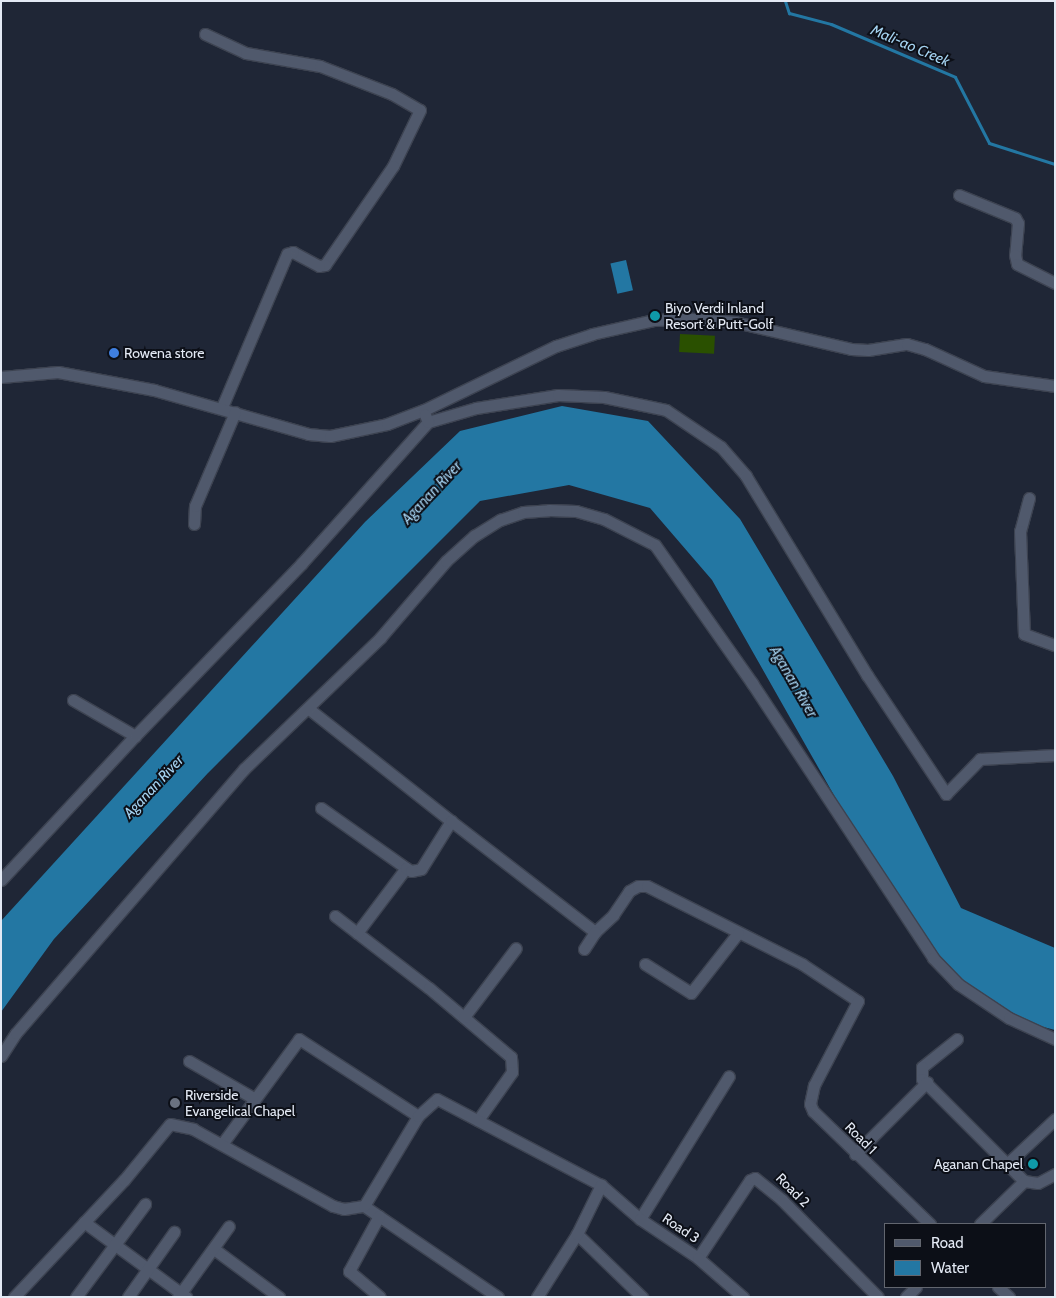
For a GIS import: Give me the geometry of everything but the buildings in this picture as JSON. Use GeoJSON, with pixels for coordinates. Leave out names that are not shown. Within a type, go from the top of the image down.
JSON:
{"type":"FeatureCollection","features":[{"type":"Feature","properties":{"kind":"street"},"geometry":{"type":"LineString","coordinates":[[205,34],[246,53],[320,66],[392,94],[420,110],[393,166],[325,265],[319,266],[293,252],[287,254],[222,407]]}},
{"type":"Feature","properties":{"kind":"street"},"geometry":{"type":"LineString","coordinates":[[959,195],[1015,218],[1018,223],[1015,256],[1017,264],[1055,283]]}},
{"type":"Feature","properties":{"kind":"street"},"geometry":{"type":"LineString","coordinates":[[1,377],[58,372],[154,390],[222,407],[308,434],[330,436],[387,424],[424,410],[556,346],[592,334],[654,320],[735,322],[851,349],[868,350],[907,344],[925,348],[984,376],[1055,386]]}},
{"type":"Feature","properties":{"kind":"street"},"geometry":{"type":"LineString","coordinates":[[1,880],[135,736],[301,564],[428,422],[476,408],[558,395],[604,397],[666,410],[721,447],[746,476],[867,675],[946,794],[973,765],[985,757],[1055,755]]}},
{"type":"Feature","properties":{"kind":"street"},"geometry":{"type":"LineString","coordinates":[[424,410],[428,422]]}},
{"type":"Feature","properties":{"kind":"street"},"geometry":{"type":"LineString","coordinates":[[194,524],[195,506],[235,412]]}},
{"type":"Feature","properties":{"kind":"street"},"geometry":{"type":"LineString","coordinates":[[1029,498],[1020,531],[1024,634],[1055,645]]}},
{"type":"Feature","properties":{"kind":"street"},"geometry":{"type":"LineString","coordinates":[[1,1056],[16,1034],[244,769],[309,709],[380,638],[446,561],[474,536],[500,520],[523,512],[549,510],[576,511],[618,525],[656,545],[667,558],[933,958],[965,989],[1009,1018],[1055,1039]]}},
{"type":"Feature","properties":{"kind":"street"},"geometry":{"type":"LineString","coordinates":[[73,700],[135,736]]}},
{"type":"Feature","properties":{"kind":"street"},"geometry":{"type":"LineString","coordinates":[[309,709],[595,932]]}},
{"type":"Feature","properties":{"kind":"street"},"geometry":{"type":"LineString","coordinates":[[321,808],[406,868],[416,872],[421,869],[451,821]]}},
{"type":"Feature","properties":{"kind":"street"},"geometry":{"type":"LineString","coordinates":[[357,933],[406,868]]}},
{"type":"Feature","properties":{"kind":"street"},"geometry":{"type":"LineString","coordinates":[[584,950],[595,932],[613,915],[629,891],[638,886],[647,886],[738,933],[691,993],[645,964]]}},
{"type":"Feature","properties":{"kind":"street"},"geometry":{"type":"LineString","coordinates":[[335,916],[464,1017],[484,1037],[505,1050],[514,1065],[478,1120]]}},
{"type":"Feature","properties":{"kind":"street","name":"Road 1"},"geometry":{"type":"LineString","coordinates":[[738,933],[802,964],[856,997],[858,1005],[826,1058],[810,1104],[855,1154],[929,1223]]}},
{"type":"Feature","properties":{"kind":"street"},"geometry":{"type":"LineString","coordinates":[[464,1017],[516,948]]}},
{"type":"Feature","properties":{"kind":"street"},"geometry":{"type":"LineString","coordinates":[[222,1144],[299,1039],[418,1116],[364,1206]]}},
{"type":"Feature","properties":{"kind":"street"},"geometry":{"type":"LineString","coordinates":[[957,1039],[922,1067],[922,1079],[1024,1182],[1038,1183],[1055,1174]]}},
{"type":"Feature","properties":{"kind":"street"},"geometry":{"type":"LineString","coordinates":[[189,1061],[255,1099]]}},
{"type":"Feature","properties":{"kind":"street"},"geometry":{"type":"LineString","coordinates":[[640,1219],[729,1076]]}},
{"type":"Feature","properties":{"kind":"street"},"geometry":{"type":"LineString","coordinates":[[855,1154],[927,1082]]}},
{"type":"Feature","properties":{"kind":"street","name":"Road 3"},"geometry":{"type":"LineString","coordinates":[[418,1116],[436,1099],[601,1185],[640,1219],[698,1258],[743,1297]]}},
{"type":"Feature","properties":{"kind":"street"},"geometry":{"type":"LineString","coordinates":[[1008,1164],[1055,1119]]}},
{"type":"Feature","properties":{"kind":"street"},"geometry":{"type":"LineString","coordinates":[[14,1297],[124,1180],[170,1124],[193,1129],[333,1206],[344,1209],[364,1206],[498,1297]]}},
{"type":"Feature","properties":{"kind":"street","name":"Road 2"},"geometry":{"type":"LineString","coordinates":[[698,1258],[750,1180],[755,1178],[782,1200],[878,1297]]}},
{"type":"Feature","properties":{"kind":"street"},"geometry":{"type":"LineString","coordinates":[[981,1223],[1024,1182]]}},
{"type":"Feature","properties":{"kind":"street"},"geometry":{"type":"LineString","coordinates":[[537,1297],[577,1234],[601,1185]]}},
{"type":"Feature","properties":{"kind":"street"},"geometry":{"type":"LineString","coordinates":[[76,1297],[116,1246],[144,1204]]}},
{"type":"Feature","properties":{"kind":"street"},"geometry":{"type":"LineString","coordinates":[[380,1216],[350,1271],[353,1277],[380,1297]]}},
{"type":"Feature","properties":{"kind":"street"},"geometry":{"type":"LineString","coordinates":[[84,1222],[182,1295],[229,1226]]}},
{"type":"Feature","properties":{"kind":"street"},"geometry":{"type":"LineString","coordinates":[[128,1297],[174,1232]]}},
{"type":"Feature","properties":{"kind":"street"},"geometry":{"type":"LineString","coordinates":[[577,1234],[642,1297]]}},
{"type":"Feature","properties":{"kind":"street"},"geometry":{"type":"LineString","coordinates":[[214,1249],[279,1297]]}},
{"type":"Feature","properties":{"kind":"street"},"geometry":{"type":"LineString","coordinates":[[906,1297],[915,1288]]}},
{"type":"Feature","properties":{"kind":"street"},"geometry":{"type":"LineString","coordinates":[[999,1288],[1009,1297]]}},
{"type":"Feature","properties":{"kind":"green space"},"geometry":{"type":"Polygon","coordinates":[[[680,334],[715,336],[714,354],[679,352],[680,334]]]}},
{"type":"Feature","properties":{"kind":"water"},"geometry":{"type":"Polygon","coordinates":[[[626,260],[633,290],[617,294],[610,264],[626,260]]]}},
{"type":"Feature","properties":{"kind":"water","name":"Aganan River"},"geometry":{"type":"Polygon","coordinates":[[[562,406],[648,421],[740,519],[893,776],[961,908],[1055,948],[1055,1030],[994,1014],[953,983],[852,827],[712,580],[650,508],[569,485],[480,501],[208,773],[54,939],[1,1012],[1,921],[365,522],[460,431],[562,406]]]}},
{"type":"Feature","properties":{"kind":"waterway","name":"Mali-ao Creek"},"geometry":{"type":"LineString","coordinates":[[785,1],[789,13],[831,24],[955,77],[989,143],[1055,164]]}},
{"type":"Feature","properties":{"kind":"place","name":"Biyo Verdi Inland Resort & Putt-Golf"},"geometry":{"type":"Point","coordinates":[655,316]}},
{"type":"Feature","properties":{"kind":"place","name":"Rowena store"},"geometry":{"type":"Point","coordinates":[114,353]}},
{"type":"Feature","properties":{"kind":"place","name":"Riverside Evangelical Chapel"},"geometry":{"type":"Point","coordinates":[175,1103]}},
{"type":"Feature","properties":{"kind":"place","name":"Aganan Chapel"},"geometry":{"type":"Point","coordinates":[1033,1164]}}]}
